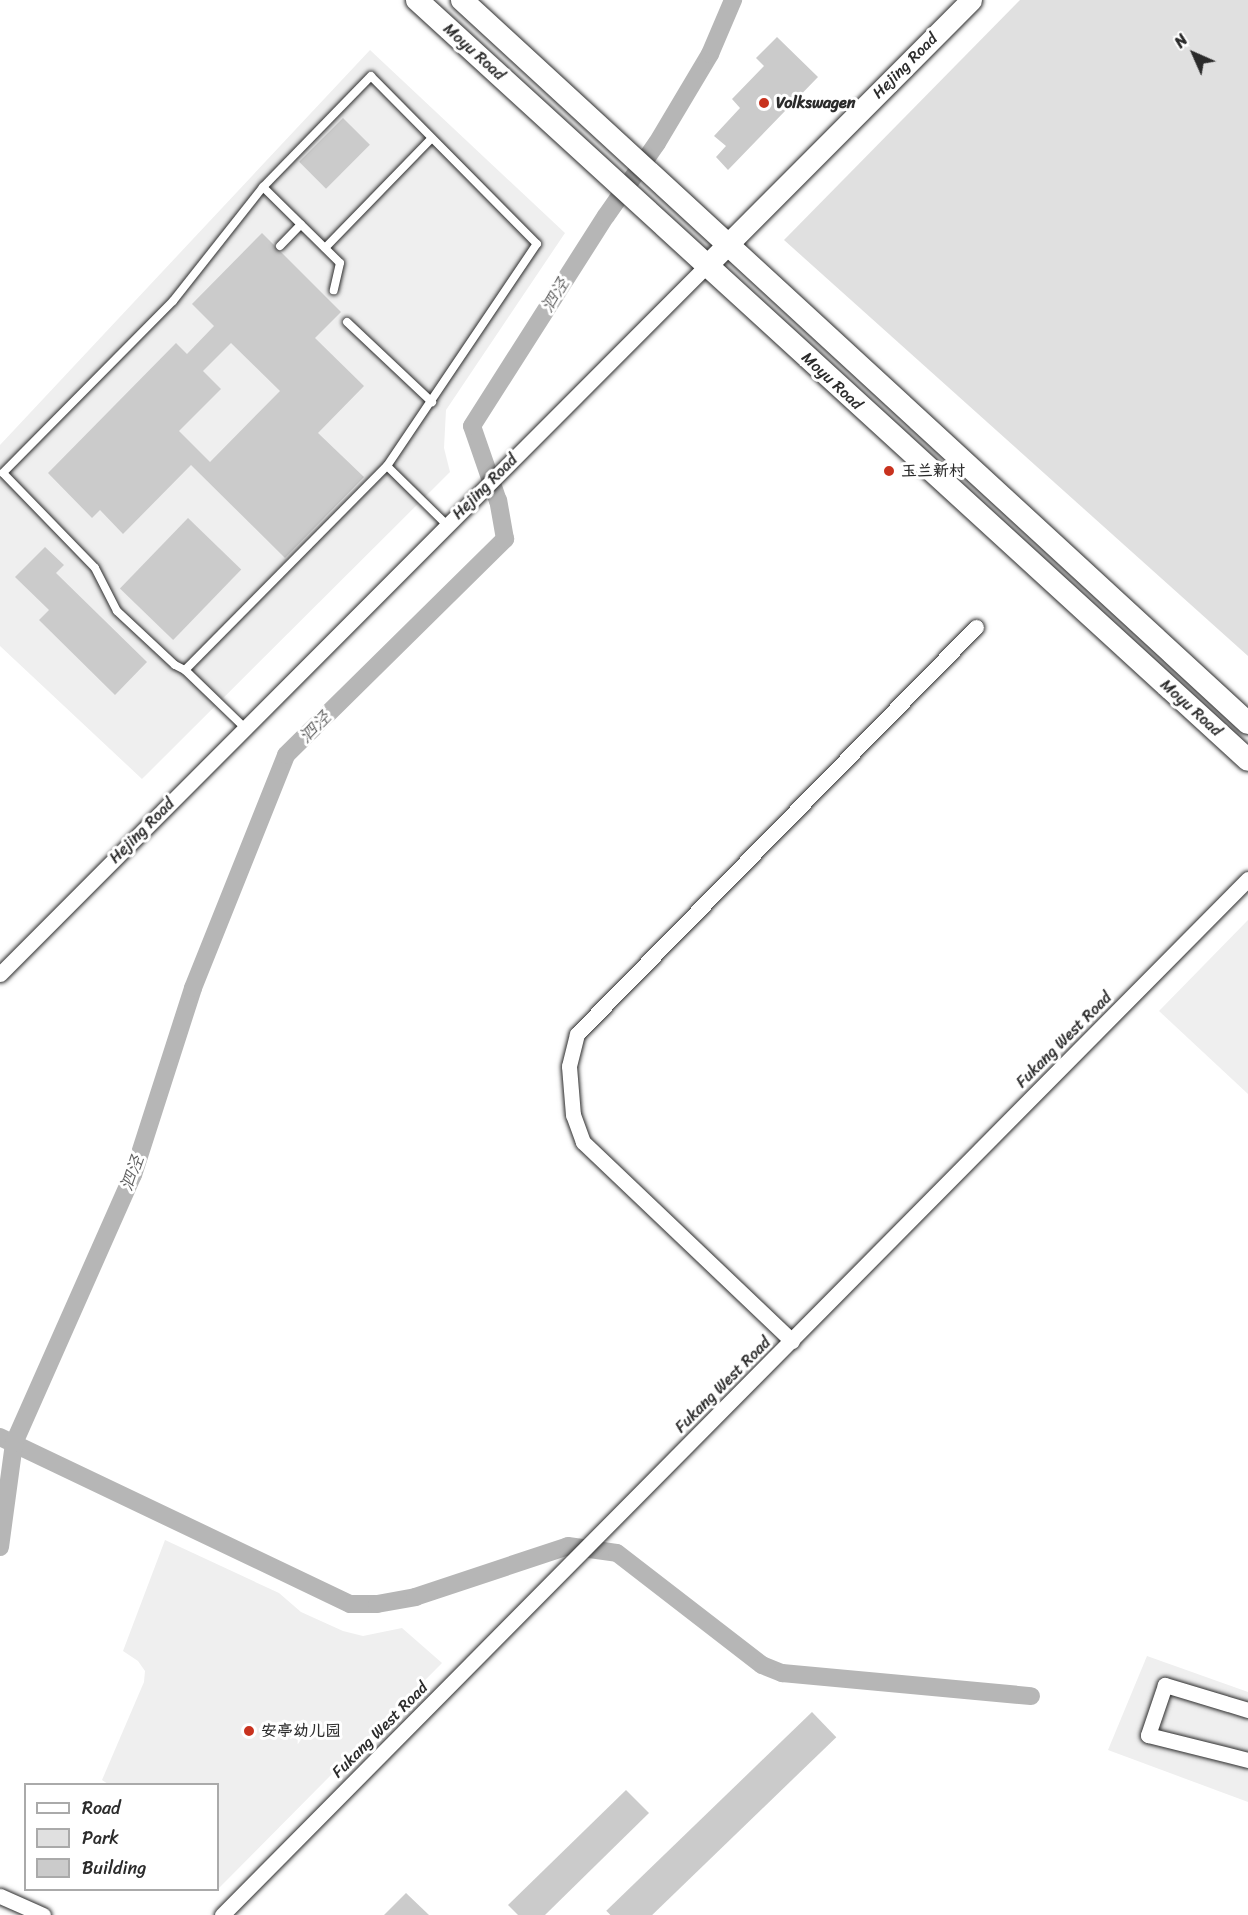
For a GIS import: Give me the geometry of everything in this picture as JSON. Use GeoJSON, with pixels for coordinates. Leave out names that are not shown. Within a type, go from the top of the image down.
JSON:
{"type":"FeatureCollection","features":[{"type":"Feature","properties":{"kind":"main road","name":"Moyu Road"},"geometry":{"type":"LineString","coordinates":[[417,0],[1248,760]]}},
{"type":"Feature","properties":{"kind":"main road","name":"Moyu Road"},"geometry":{"type":"LineString","coordinates":[[462,0],[729,243],[1248,723]]}},
{"type":"Feature","properties":{"kind":"street","name":"Hejing Road"},"geometry":{"type":"LineString","coordinates":[[0,974],[971,0]]}},
{"type":"Feature","properties":{"kind":"street"},"geometry":{"type":"LineString","coordinates":[[792,1341],[583,1142],[573,1115],[568,1066],[577,1034],[976,627]]}},
{"type":"Feature","properties":{"kind":"street","name":"Fukang West Road"},"geometry":{"type":"LineString","coordinates":[[228,1913],[609,1524],[1248,879]]}},
{"type":"Feature","properties":{"kind":"street"},"geometry":{"type":"LineString","coordinates":[[1248,1710],[1165,1685],[1148,1735],[1248,1760]]}},
{"type":"Feature","properties":{"kind":"street"},"geometry":{"type":"LineString","coordinates":[[0,1896],[43,1915]]}},
{"type":"Feature","properties":{"kind":"lane"},"geometry":{"type":"LineString","coordinates":[[185,670],[387,466],[537,244],[371,76],[263,187],[173,301],[3,473],[95,568],[117,611],[175,665],[185,670],[245,728]]}},
{"type":"Feature","properties":{"kind":"lane"},"geometry":{"type":"LineString","coordinates":[[325,248],[432,138]]}},
{"type":"Feature","properties":{"kind":"lane"},"geometry":{"type":"LineString","coordinates":[[263,187],[340,263],[334,290]]}},
{"type":"Feature","properties":{"kind":"lane"},"geometry":{"type":"LineString","coordinates":[[280,246],[301,224]]}},
{"type":"Feature","properties":{"kind":"lane"},"geometry":{"type":"LineString","coordinates":[[347,322],[432,402]]}},
{"type":"Feature","properties":{"kind":"lane"},"geometry":{"type":"LineString","coordinates":[[387,466],[447,525]]}},
{"type":"Feature","properties":{"kind":"shaded area"},"geometry":{"type":"Polygon","coordinates":[[[370,50],[565,233],[446,410],[444,448],[450,472],[142,779],[0,646],[0,445],[370,50]]]}},
{"type":"Feature","properties":{"kind":"shaded area"},"geometry":{"type":"Polygon","coordinates":[[[1248,920],[1248,1094],[1159,1011],[1248,920]]]}},
{"type":"Feature","properties":{"kind":"shaded area","name":"安亭幼儿园"},"geometry":{"type":"Polygon","coordinates":[[[165,1540],[279,1593],[301,1612],[343,1631],[363,1636],[402,1628],[442,1663],[219,1888],[219,1783],[106,1783],[102,1780],[144,1682],[145,1671],[138,1661],[123,1651],[165,1540]]]}},
{"type":"Feature","properties":{"kind":"shaded area"},"geometry":{"type":"Polygon","coordinates":[[[1147,1656],[1248,1692],[1248,1802],[1108,1750],[1147,1656]]]}},
{"type":"Feature","properties":{"kind":"green space"},"geometry":{"type":"Polygon","coordinates":[[[1020,0],[1248,0],[1248,656],[784,240],[1020,0]]]}},
{"type":"Feature","properties":{"kind":"building","name":"Volkswagen"},"geometry":{"type":"Polygon","coordinates":[[[777,37],[818,77],[728,170],[716,157],[726,146],[714,136],[740,108],[732,99],[764,66],[756,58],[777,37]]]}},
{"type":"Feature","properties":{"kind":"building"},"geometry":{"type":"Polygon","coordinates":[[[343,118],[370,145],[326,189],[299,162],[343,118]]]}},
{"type":"Feature","properties":{"kind":"building"},"geometry":{"type":"Polygon","coordinates":[[[262,233],[341,312],[315,338],[364,386],[318,433],[364,477],[285,558],[191,465],[123,534],[100,510],[92,518],[48,473],[176,343],[187,354],[214,326],[192,304],[262,233]],[[231,343],[203,371],[221,389],[179,431],[210,462],[280,391],[231,343]]]}},
{"type":"Feature","properties":{"kind":"building"},"geometry":{"type":"Polygon","coordinates":[[[188,518],[241,569],[173,640],[120,588],[188,518]]]}},
{"type":"Feature","properties":{"kind":"building"},"geometry":{"type":"Polygon","coordinates":[[[45,547],[64,565],[56,573],[147,662],[115,695],[39,620],[49,610],[15,577],[45,547]]]}},
{"type":"Feature","properties":{"kind":"building"},"geometry":{"type":"Polygon","coordinates":[[[812,1712],[836,1737],[652,1915],[610,1915],[606,1911],[812,1712]]]}},
{"type":"Feature","properties":{"kind":"building"},"geometry":{"type":"Polygon","coordinates":[[[626,1790],[649,1813],[545,1915],[518,1915],[508,1905],[626,1790]]]}},
{"type":"Feature","properties":{"kind":"building"},"geometry":{"type":"Polygon","coordinates":[[[406,1893],[429,1915],[384,1915],[406,1893]]]}},
{"type":"Feature","properties":{"kind":"waterway","name":"泗泾"},"geometry":{"type":"LineString","coordinates":[[0,1547],[14,1443],[133,1175],[193,988],[286,755],[505,539],[498,501],[472,426],[606,216],[657,143],[710,54],[733,0]]}},
{"type":"Feature","properties":{"kind":"waterway"},"geometry":{"type":"LineString","coordinates":[[0,1437],[350,1604],[377,1604],[415,1597],[568,1546],[617,1553],[762,1665],[782,1673],[1031,1696]]}},
{"type":"Feature","properties":{"kind":"place","name":"Volkswagen"},"geometry":{"type":"Point","coordinates":[764,103]}},
{"type":"Feature","properties":{"kind":"place","name":"玉兰新村"},"geometry":{"type":"Point","coordinates":[889,471]}},
{"type":"Feature","properties":{"kind":"place","name":"安亭幼儿园"},"geometry":{"type":"Point","coordinates":[249,1731]}}]}
